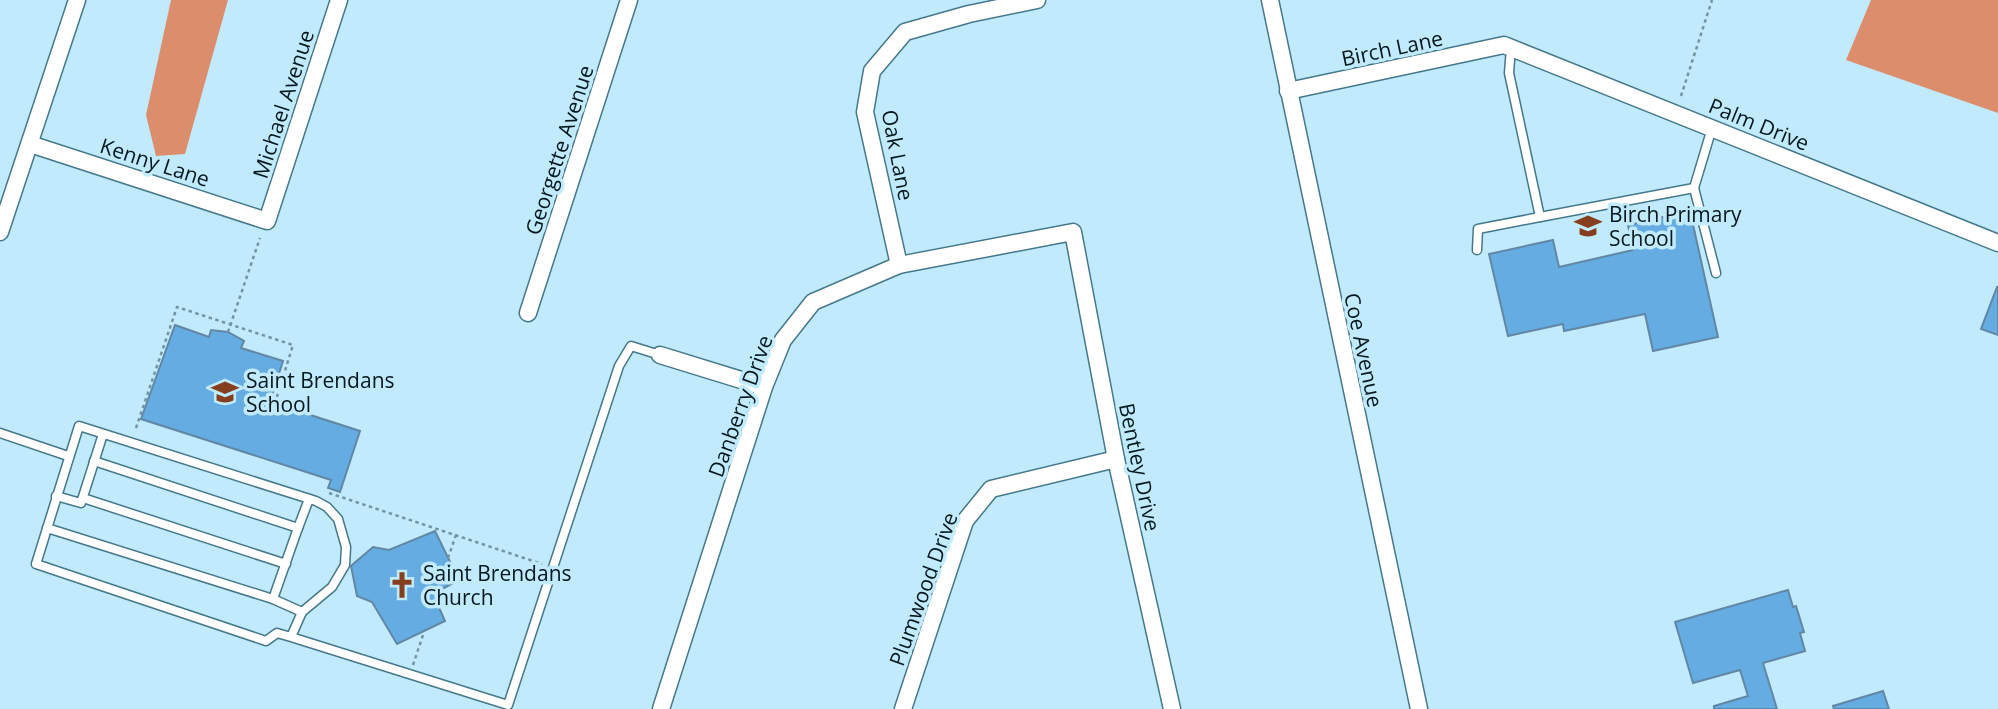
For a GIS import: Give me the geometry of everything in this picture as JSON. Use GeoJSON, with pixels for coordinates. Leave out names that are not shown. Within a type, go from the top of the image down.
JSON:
{"type":"FeatureCollection","features":[{"type":"Feature","properties":{"kind":"street"},"geometry":{"type":"LineString","coordinates":[[0,232],[77,0]]}},
{"type":"Feature","properties":{"kind":"street","name":"Michael Avenue"},"geometry":{"type":"LineString","coordinates":[[267,221],[339,0]]}},
{"type":"Feature","properties":{"kind":"street","name":"Georgette Avenue"},"geometry":{"type":"LineString","coordinates":[[528,313],[629,0]]}},
{"type":"Feature","properties":{"kind":"street","name":"Oak Lane"},"geometry":{"type":"LineString","coordinates":[[899,265],[865,112],[872,71],[905,32],[967,7],[1037,0]]}},
{"type":"Feature","properties":{"kind":"street","name":"Coe Avenue"},"geometry":{"type":"LineString","coordinates":[[1270,0],[1419,709]]}},
{"type":"Feature","properties":{"kind":"street","name":"Birch Lane"},"geometry":{"type":"LineString","coordinates":[[1288,91],[1507,47]]}},
{"type":"Feature","properties":{"kind":"street","name":"Palm Drive"},"geometry":{"type":"LineString","coordinates":[[1507,47],[1998,243]]}},
{"type":"Feature","properties":{"kind":"street","name":"Kenny Lane"},"geometry":{"type":"LineString","coordinates":[[30,144],[267,221]]}},
{"type":"Feature","properties":{"kind":"street","name":"Danberry Drive"},"geometry":{"type":"LineString","coordinates":[[661,709],[764,387],[783,340],[813,302],[899,265],[1073,232]]}},
{"type":"Feature","properties":{"kind":"street","name":"Bentley Drive"},"geometry":{"type":"LineString","coordinates":[[1073,232],[1116,459],[1172,709]]}},
{"type":"Feature","properties":{"kind":"street"},"geometry":{"type":"LineString","coordinates":[[660,355],[764,387]]}},
{"type":"Feature","properties":{"kind":"street","name":"Plumwood Drive"},"geometry":{"type":"LineString","coordinates":[[903,709],[965,521],[991,489],[1116,459]]}},
{"type":"Feature","properties":{"kind":"lane"},"geometry":{"type":"LineString","coordinates":[[1507,47],[1509,73],[1540,217]]}},
{"type":"Feature","properties":{"kind":"lane"},"geometry":{"type":"LineString","coordinates":[[1712,127],[1694,188],[1716,273]]}},
{"type":"Feature","properties":{"kind":"lane"},"geometry":{"type":"LineString","coordinates":[[1477,250],[1478,229],[1694,188]]}},
{"type":"Feature","properties":{"kind":"lane"},"geometry":{"type":"LineString","coordinates":[[291,637],[302,612],[332,587],[345,565],[346,547],[338,519],[327,507],[79,426],[36,564],[266,641],[277,633],[508,705],[619,366],[631,346],[660,355]]}},
{"type":"Feature","properties":{"kind":"lane"},"geometry":{"type":"LineString","coordinates":[[0,433],[68,456]]}},
{"type":"Feature","properties":{"kind":"lane"},"geometry":{"type":"LineString","coordinates":[[56,496],[81,503],[103,433]]}},
{"type":"Feature","properties":{"kind":"lane"},"geometry":{"type":"LineString","coordinates":[[94,461],[298,528]]}},
{"type":"Feature","properties":{"kind":"lane"},"geometry":{"type":"LineString","coordinates":[[83,498],[285,564]]}},
{"type":"Feature","properties":{"kind":"lane"},"geometry":{"type":"LineString","coordinates":[[273,599],[309,499]]}},
{"type":"Feature","properties":{"kind":"lane"},"geometry":{"type":"LineString","coordinates":[[47,528],[273,599],[302,612]]}},
{"type":"Feature","properties":{"kind":"path"},"geometry":{"type":"LineString","coordinates":[[1681,96],[1712,0]]}},
{"type":"Feature","properties":{"kind":"path"},"geometry":{"type":"LineString","coordinates":[[228,332],[260,238]]}},
{"type":"Feature","properties":{"kind":"path"},"geometry":{"type":"LineString","coordinates":[[136,428],[177,307],[293,345],[275,403]]}},
{"type":"Feature","properties":{"kind":"path"},"geometry":{"type":"LineString","coordinates":[[329,493],[552,567]]}},
{"type":"Feature","properties":{"kind":"path"},"geometry":{"type":"LineString","coordinates":[[448,558],[456,535]]}},
{"type":"Feature","properties":{"kind":"path"},"geometry":{"type":"LineString","coordinates":[[410,675],[424,632]]}},
{"type":"Feature","properties":{"kind":"shaded area"},"geometry":{"type":"Polygon","coordinates":[[[171,0],[228,0],[185,154],[156,156],[146,115],[171,0]]]}},
{"type":"Feature","properties":{"kind":"shaded area"},"geometry":{"type":"Polygon","coordinates":[[[1871,0],[1998,0],[1998,113],[1846,60],[1871,0]]]}},
{"type":"Feature","properties":{"kind":"building","name":"Birch Primary School"},"geometry":{"type":"Polygon","coordinates":[[[1690,211],[1718,337],[1653,351],[1645,314],[1564,331],[1563,324],[1508,336],[1489,254],[1553,240],[1559,267],[1633,250],[1628,225],[1690,211]]]}},
{"type":"Feature","properties":{"kind":"building"},"geometry":{"type":"Polygon","coordinates":[[[1998,287],[1998,335],[1981,329],[1998,287]]]}},
{"type":"Feature","properties":{"kind":"building"},"geometry":{"type":"Polygon","coordinates":[[[175,325],[209,337],[211,330],[228,332],[244,341],[241,348],[283,361],[270,402],[360,431],[340,492],[328,488],[331,480],[141,419],[175,325]]]}},
{"type":"Feature","properties":{"kind":"building"},"geometry":{"type":"Polygon","coordinates":[[[435,531],[459,580],[442,589],[437,603],[445,621],[397,644],[372,602],[357,596],[351,566],[373,547],[389,550],[435,531]]]}},
{"type":"Feature","properties":{"kind":"building"},"geometry":{"type":"Polygon","coordinates":[[[1788,590],[1804,632],[1800,633],[1805,651],[1763,663],[1777,709],[1714,709],[1714,706],[1748,696],[1740,670],[1693,683],[1675,622],[1788,590]]]}},
{"type":"Feature","properties":{"kind":"building"},"geometry":{"type":"Polygon","coordinates":[[[1883,691],[1889,709],[1834,709],[1833,706],[1883,691]]]}},
{"type":"Feature","properties":{"kind":"place","name":"Birch Primary School"},"geometry":{"type":"Point","coordinates":[1588,226]}},
{"type":"Feature","properties":{"kind":"place","name":"Saint Brendans School"},"geometry":{"type":"Point","coordinates":[225,392]}},
{"type":"Feature","properties":{"kind":"place","name":"Saint Brendans Church"},"geometry":{"type":"Point","coordinates":[402,585]}}]}
